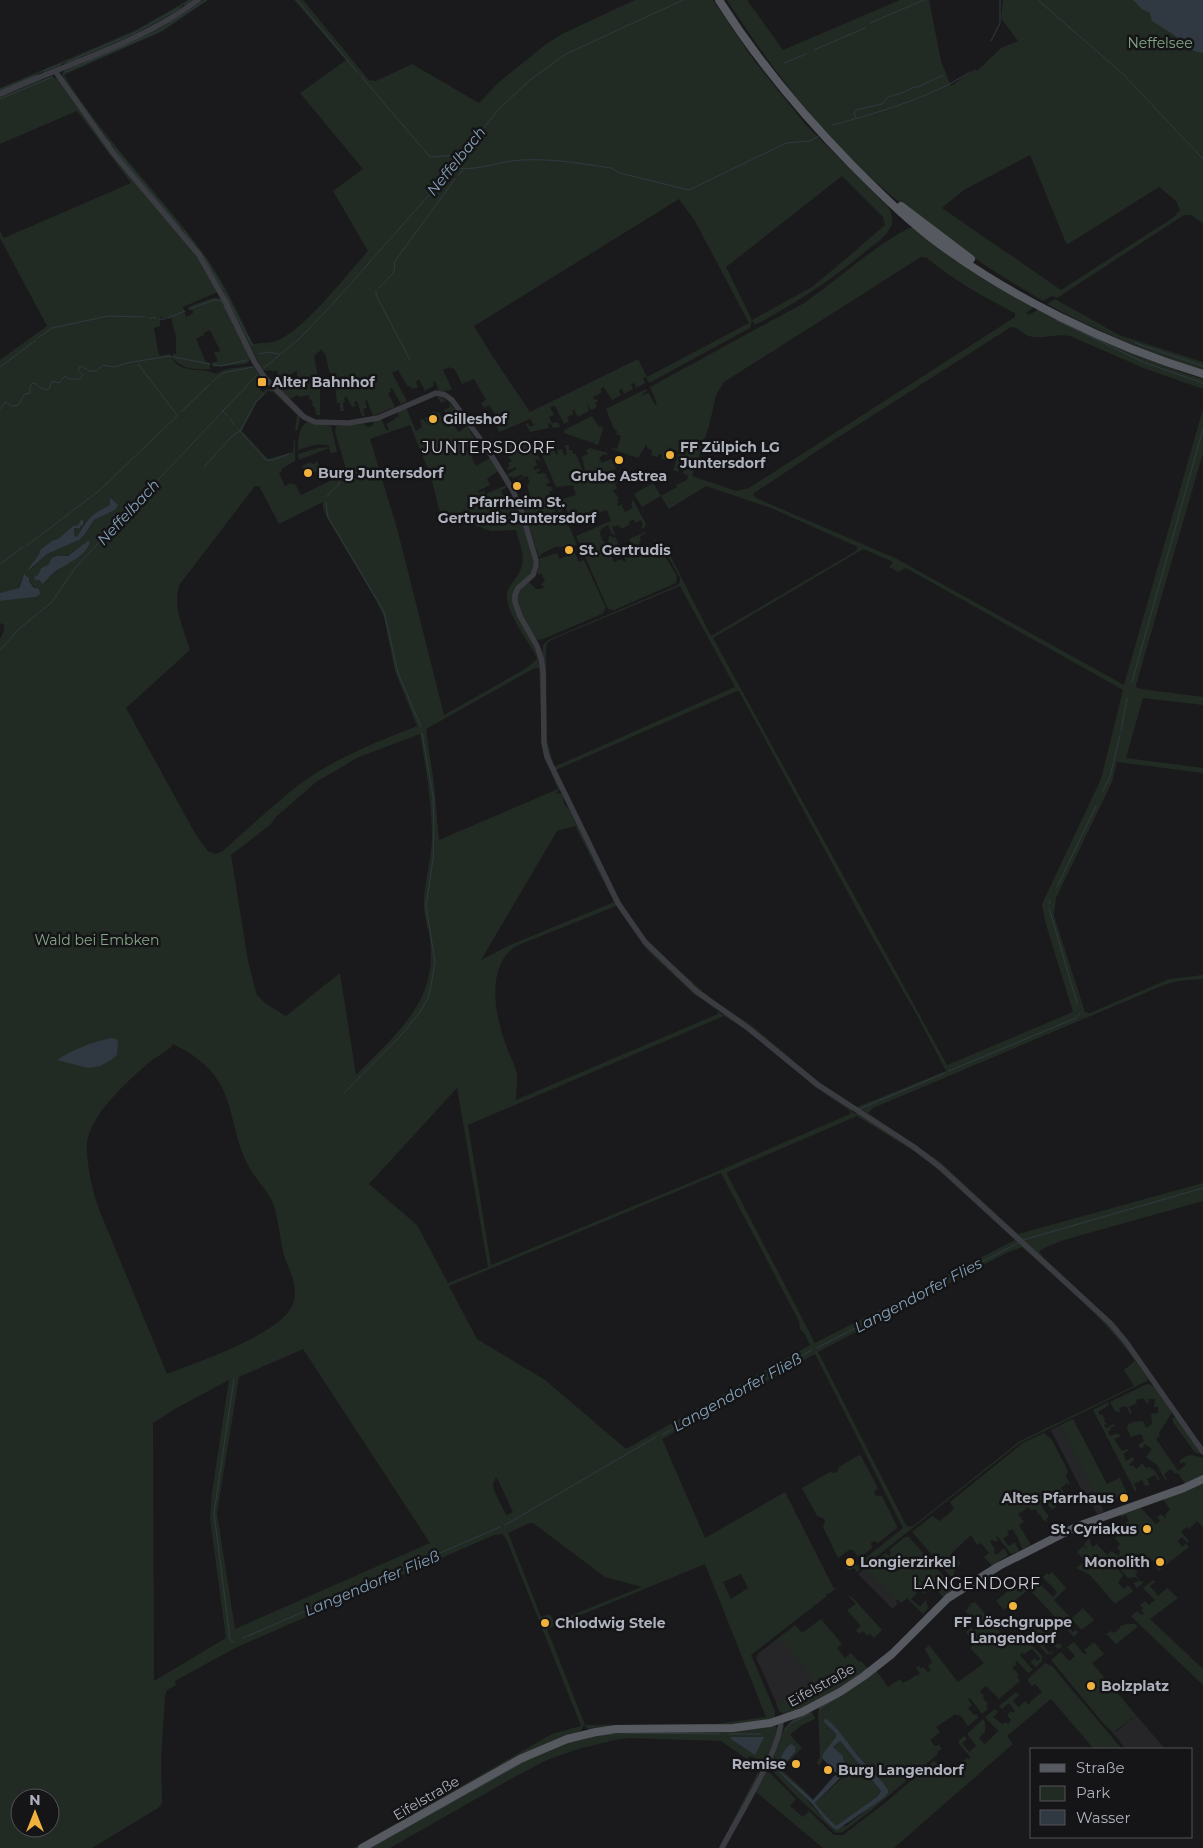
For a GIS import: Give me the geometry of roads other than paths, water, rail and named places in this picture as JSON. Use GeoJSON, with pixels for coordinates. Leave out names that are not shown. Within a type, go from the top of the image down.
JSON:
{"type":"FeatureCollection","features":[{"type":"Feature","properties":{"kind":"main road"},"geometry":{"type":"LineString","coordinates":[[719,0],[763,64],[811,123],[886,200],[930,237],[981,273],[1040,305],[1118,343],[1203,374]]}},
{"type":"Feature","properties":{"kind":"main road","name":"Eifelstraße"},"geometry":{"type":"LineString","coordinates":[[362,1848],[520,1758],[567,1739],[616,1729],[723,1729],[752,1726],[781,1720],[814,1706],[864,1676],[902,1645],[948,1598],[999,1566],[1078,1526],[1184,1488],[1203,1479]]}},
{"type":"Feature","properties":{"kind":"street"},"geometry":{"type":"LineString","coordinates":[[0,94],[144,33],[180,13],[198,0]]}},
{"type":"Feature","properties":{"kind":"street"},"geometry":{"type":"LineString","coordinates":[[55,71],[114,154],[199,256],[226,301],[256,363],[268,382],[308,420],[346,423],[369,420],[430,396],[440,394],[452,400],[488,450],[517,500],[536,560],[534,574],[518,588],[515,598],[520,616],[537,646],[541,658],[543,671],[544,743],[547,757],[620,907],[645,942],[706,999],[748,1028],[829,1093],[928,1157],[958,1182],[1110,1322],[1203,1452]]}},
{"type":"Feature","properties":{"kind":"street"},"geometry":{"type":"LineString","coordinates":[[722,1848],[773,1750],[780,1732],[781,1720]]}},
{"type":"Feature","properties":{"kind":"water"},"geometry":{"type":"Polygon","coordinates":[[[1133,0],[1203,0],[1203,53],[1194,51],[1152,21],[1150,13],[1142,9],[1133,0]]]}},
{"type":"Feature","properties":{"kind":"water"},"geometry":{"type":"Polygon","coordinates":[[[110,498],[118,505],[115,510],[94,520],[79,540],[47,554],[28,571],[40,550],[83,520],[83,525],[80,528],[74,528],[74,535],[76,537],[90,518],[110,505],[110,498]]]}},
{"type":"Feature","properties":{"kind":"water"},"geometry":{"type":"Polygon","coordinates":[[[88,541],[90,542],[87,548],[79,557],[51,575],[42,584],[40,580],[36,580],[34,577],[38,575],[41,568],[49,564],[52,558],[68,556],[88,541]]]}},
{"type":"Feature","properties":{"kind":"water"},"geometry":{"type":"Polygon","coordinates":[[[24,574],[29,578],[34,588],[39,589],[40,594],[36,597],[0,601],[0,593],[19,588],[24,574]]]}},
{"type":"Feature","properties":{"kind":"water"},"geometry":{"type":"Polygon","coordinates":[[[112,1038],[118,1040],[117,1055],[100,1066],[88,1068],[57,1060],[83,1046],[112,1038]]]}},
{"type":"Feature","properties":{"kind":"water"},"geometry":{"type":"Polygon","coordinates":[[[825,1718],[834,1726],[888,1790],[885,1797],[837,1830],[827,1822],[777,1769],[780,1759],[791,1744],[795,1747],[795,1752],[779,1770],[813,1800],[838,1773],[822,1758],[836,1737],[836,1734],[824,1722],[825,1718]],[[840,1741],[833,1747],[843,1756],[846,1764],[845,1773],[815,1803],[836,1826],[878,1796],[881,1791],[840,1741]]]}},
{"type":"Feature","properties":{"kind":"water"},"geometry":{"type":"Polygon","coordinates":[[[731,1737],[764,1737],[755,1755],[731,1739],[731,1737]]]}},
{"type":"Feature","properties":{"kind":"waterway"},"geometry":{"type":"LineString","coordinates":[[185,4],[191,0]]}},
{"type":"Feature","properties":{"kind":"waterway"},"geometry":{"type":"LineString","coordinates":[[65,72],[157,32],[206,0]]}},
{"type":"Feature","properties":{"kind":"waterway"},"geometry":{"type":"LineString","coordinates":[[297,0],[358,73]]}},
{"type":"Feature","properties":{"kind":"waterway","name":"Neffelbach"},"geometry":{"type":"LineString","coordinates":[[264,368],[300,338],[329,308],[453,168],[498,110],[530,80],[566,54],[683,0]]}},
{"type":"Feature","properties":{"kind":"waterway"},"geometry":{"type":"LineString","coordinates":[[870,23],[924,0]]}},
{"type":"Feature","properties":{"kind":"waterway"},"geometry":{"type":"LineString","coordinates":[[991,41],[1000,23],[1000,0]]}},
{"type":"Feature","properties":{"kind":"waterway"},"geometry":{"type":"LineString","coordinates":[[1038,0],[1124,75],[1203,159]]}},
{"type":"Feature","properties":{"kind":"waterway"},"geometry":{"type":"LineString","coordinates":[[67,62],[134,33],[179,8]]}},
{"type":"Feature","properties":{"kind":"waterway"},"geometry":{"type":"LineString","coordinates":[[814,50],[865,28]]}},
{"type":"Feature","properties":{"kind":"waterway"},"geometry":{"type":"LineString","coordinates":[[784,63],[806,54]]}},
{"type":"Feature","properties":{"kind":"waterway"},"geometry":{"type":"LineString","coordinates":[[44,71],[60,64]]}},
{"type":"Feature","properties":{"kind":"waterway"},"geometry":{"type":"LineString","coordinates":[[833,125],[921,97],[970,72]]}},
{"type":"Feature","properties":{"kind":"waterway"},"geometry":{"type":"LineString","coordinates":[[0,90],[36,75]]}},
{"type":"Feature","properties":{"kind":"waterway"},"geometry":{"type":"LineString","coordinates":[[856,118],[854,113],[856,110],[882,104],[888,97],[918,87],[943,75]]}},
{"type":"Feature","properties":{"kind":"waterway"},"geometry":{"type":"LineString","coordinates":[[361,76],[430,157],[462,155]]}},
{"type":"Feature","properties":{"kind":"waterway"},"geometry":{"type":"LineString","coordinates":[[0,99],[52,77]]}},
{"type":"Feature","properties":{"kind":"waterway"},"geometry":{"type":"LineString","coordinates":[[454,168],[475,168],[523,160],[561,161],[611,168],[620,173],[689,190],[786,143],[810,141],[820,135]]}},
{"type":"Feature","properties":{"kind":"waterway"},"geometry":{"type":"LineString","coordinates":[[107,140],[111,144]]}},
{"type":"Feature","properties":{"kind":"waterway"},"geometry":{"type":"LineString","coordinates":[[115,149],[180,227]]}},
{"type":"Feature","properties":{"kind":"waterway"},"geometry":{"type":"LineString","coordinates":[[459,175],[463,170]]}},
{"type":"Feature","properties":{"kind":"waterway"},"geometry":{"type":"LineString","coordinates":[[379,288],[394,272],[395,261],[455,179]]}},
{"type":"Feature","properties":{"kind":"waterway"},"geometry":{"type":"LineString","coordinates":[[184,231],[204,257],[223,289]]}},
{"type":"Feature","properties":{"kind":"waterway"},"geometry":{"type":"LineString","coordinates":[[376,291],[376,295],[410,360]]}},
{"type":"Feature","properties":{"kind":"waterway"},"geometry":{"type":"LineString","coordinates":[[225,293],[252,345]]}},
{"type":"Feature","properties":{"kind":"waterway"},"geometry":{"type":"LineString","coordinates":[[189,309],[214,300],[221,301],[222,303]]}},
{"type":"Feature","properties":{"kind":"waterway"},"geometry":{"type":"LineString","coordinates":[[224,306],[226,311]]}},
{"type":"Feature","properties":{"kind":"waterway"},"geometry":{"type":"LineString","coordinates":[[168,318],[185,311]]}},
{"type":"Feature","properties":{"kind":"waterway"},"geometry":{"type":"LineString","coordinates":[[227,312],[233,324]]}},
{"type":"Feature","properties":{"kind":"waterway"},"geometry":{"type":"LineString","coordinates":[[38,338],[52,328],[108,316],[145,317]]}},
{"type":"Feature","properties":{"kind":"waterway"},"geometry":{"type":"LineString","coordinates":[[149,318],[156,318]]}},
{"type":"Feature","properties":{"kind":"waterway"},"geometry":{"type":"LineString","coordinates":[[159,319],[165,319]]}},
{"type":"Feature","properties":{"kind":"waterway"},"geometry":{"type":"LineString","coordinates":[[1056,320],[1143,362],[1203,383]]}},
{"type":"Feature","properties":{"kind":"waterway"},"geometry":{"type":"LineString","coordinates":[[234,326],[240,338]]}},
{"type":"Feature","properties":{"kind":"waterway"},"geometry":{"type":"LineString","coordinates":[[0,367],[36,340]]}},
{"type":"Feature","properties":{"kind":"waterway"},"geometry":{"type":"LineString","coordinates":[[242,342],[245,349]]}},
{"type":"Feature","properties":{"kind":"waterway"},"geometry":{"type":"LineString","coordinates":[[1135,343],[1203,366]]}},
{"type":"Feature","properties":{"kind":"waterway"},"geometry":{"type":"LineString","coordinates":[[259,354],[267,352],[280,354]]}},
{"type":"Feature","properties":{"kind":"waterway"},"geometry":{"type":"LineString","coordinates":[[0,409],[5,402],[12,406],[18,405],[25,394],[30,393],[30,386],[33,383],[46,390],[49,389],[52,381],[59,383],[65,376],[69,379],[80,379],[83,375],[78,370],[80,366],[90,371],[96,371],[103,365],[114,367],[169,356],[210,364]]}},
{"type":"Feature","properties":{"kind":"waterway"},"geometry":{"type":"LineString","coordinates":[[213,364],[221,366],[247,360]]}},
{"type":"Feature","properties":{"kind":"waterway"},"geometry":{"type":"LineString","coordinates":[[138,364],[177,415]]}},
{"type":"Feature","properties":{"kind":"waterway"},"geometry":{"type":"LineString","coordinates":[[212,382],[223,373],[253,367]]}},
{"type":"Feature","properties":{"kind":"waterway","name":"Neffelbach"},"geometry":{"type":"LineString","coordinates":[[0,650],[19,629],[52,602],[75,568],[257,375]]}},
{"type":"Feature","properties":{"kind":"waterway"},"geometry":{"type":"LineString","coordinates":[[181,412],[210,384]]}},
{"type":"Feature","properties":{"kind":"waterway"},"geometry":{"type":"LineString","coordinates":[[204,467],[232,436],[240,431],[256,402],[264,394]]}},
{"type":"Feature","properties":{"kind":"waterway","name":"Neffelbach"},"geometry":{"type":"LineString","coordinates":[[222,410],[227,416]]}},
{"type":"Feature","properties":{"kind":"waterway"},"geometry":{"type":"LineString","coordinates":[[26,546],[100,490],[178,415]]}},
{"type":"Feature","properties":{"kind":"waterway"},"geometry":{"type":"LineString","coordinates":[[231,420],[234,425]]}},
{"type":"Feature","properties":{"kind":"waterway"},"geometry":{"type":"LineString","coordinates":[[238,429],[266,460],[273,460],[289,454]]}},
{"type":"Feature","properties":{"kind":"waterway"},"geometry":{"type":"LineString","coordinates":[[1132,682],[1203,429]]}},
{"type":"Feature","properties":{"kind":"waterway"},"geometry":{"type":"LineString","coordinates":[[327,496],[339,484],[340,474]]}},
{"type":"Feature","properties":{"kind":"waterway"},"geometry":{"type":"LineString","coordinates":[[326,502],[328,517],[384,612],[398,673],[421,727]]}},
{"type":"Feature","properties":{"kind":"waterway"},"geometry":{"type":"LineString","coordinates":[[0,564],[23,547]]}},
{"type":"Feature","properties":{"kind":"waterway"},"geometry":{"type":"LineString","coordinates":[[1121,731],[1127,698]]}},
{"type":"Feature","properties":{"kind":"waterway"},"geometry":{"type":"LineString","coordinates":[[344,1093],[404,1032],[420,1012],[428,998],[431,986],[435,962],[426,906],[433,859],[433,796],[422,733]]}},
{"type":"Feature","properties":{"kind":"waterway"},"geometry":{"type":"LineString","coordinates":[[1103,791],[1110,777],[1120,735]]}},
{"type":"Feature","properties":{"kind":"waterway"},"geometry":{"type":"LineString","coordinates":[[1057,887],[1096,806]]}},
{"type":"Feature","properties":{"kind":"waterway"},"geometry":{"type":"LineString","coordinates":[[1049,908],[1077,1003]]}},
{"type":"Feature","properties":{"kind":"waterway"},"geometry":{"type":"LineString","coordinates":[[949,1071],[1076,1018],[1080,1013]]}},
{"type":"Feature","properties":{"kind":"waterway"},"geometry":{"type":"LineString","coordinates":[[859,1109],[945,1073]]}},
{"type":"Feature","properties":{"kind":"waterway","name":"Langendorfer Flies"},"geometry":{"type":"LineString","coordinates":[[1023,1240],[1203,1188]]}},
{"type":"Feature","properties":{"kind":"waterway","name":"Langendorfer Flies"},"geometry":{"type":"LineString","coordinates":[[817,1348],[1018,1243]]}},
{"type":"Feature","properties":{"kind":"waterway","name":"Langendorfer Fließ"},"geometry":{"type":"LineString","coordinates":[[662,1435],[812,1350]]}},
{"type":"Feature","properties":{"kind":"waterway","name":"Langendorfer Fließ"},"geometry":{"type":"LineString","coordinates":[[234,1379],[214,1513],[230,1639],[234,1642]]}},
{"type":"Feature","properties":{"kind":"waterway","name":"Langendorfer Fließ"},"geometry":{"type":"LineString","coordinates":[[505,1525],[656,1437]]}},
{"type":"Feature","properties":{"kind":"waterway","name":"Langendorfer Fließ"},"geometry":{"type":"LineString","coordinates":[[243,1638],[500,1527]]}},
{"type":"Feature","properties":{"kind":"waterway"},"geometry":{"type":"LineString","coordinates":[[819,1709],[857,1685]]}},
{"type":"Feature","properties":{"kind":"waterway"},"geometry":{"type":"LineString","coordinates":[[785,1730],[791,1723],[812,1713]]}},
{"type":"Feature","properties":{"kind":"waterway"},"geometry":{"type":"LineString","coordinates":[[620,1733],[720,1734]]}},
{"type":"Feature","properties":{"kind":"waterway"},"geometry":{"type":"LineString","coordinates":[[594,1736],[613,1734]]}},
{"type":"Feature","properties":{"kind":"waterway"},"geometry":{"type":"LineString","coordinates":[[729,1734],[760,1734]]}},
{"type":"Feature","properties":{"kind":"waterway"},"geometry":{"type":"LineString","coordinates":[[565,1744],[573,1741]]}},
{"type":"Feature","properties":{"kind":"waterway"},"geometry":{"type":"LineString","coordinates":[[370,1848],[529,1759]]}},
{"type":"Feature","properties":{"kind":"place","name":"Alter Bahnhof"},"geometry":{"type":"Point","coordinates":[262,382]}},
{"type":"Feature","properties":{"kind":"place","name":"Gilleshof"},"geometry":{"type":"Point","coordinates":[433,419]}},
{"type":"Feature","properties":{"kind":"place","name":"FF Zülpich LG Juntersdorf"},"geometry":{"type":"Point","coordinates":[670,455]}},
{"type":"Feature","properties":{"kind":"place","name":"Grube Astrea"},"geometry":{"type":"Point","coordinates":[619,460]}},
{"type":"Feature","properties":{"kind":"place","name":"Burg Juntersdorf"},"geometry":{"type":"Point","coordinates":[308,473]}},
{"type":"Feature","properties":{"kind":"place","name":"Pfarrheim St. Gertrudis Juntersdorf"},"geometry":{"type":"Point","coordinates":[517,486]}},
{"type":"Feature","properties":{"kind":"place","name":"St. Gertrudis"},"geometry":{"type":"Point","coordinates":[569,550]}},
{"type":"Feature","properties":{"kind":"place","name":"Altes Pfarrhaus"},"geometry":{"type":"Point","coordinates":[1124,1498]}},
{"type":"Feature","properties":{"kind":"place","name":"St. Cyriakus"},"geometry":{"type":"Point","coordinates":[1147,1529]}},
{"type":"Feature","properties":{"kind":"place","name":"Longierzirkel"},"geometry":{"type":"Point","coordinates":[850,1562]}},
{"type":"Feature","properties":{"kind":"place","name":"Monolith"},"geometry":{"type":"Point","coordinates":[1160,1562]}},
{"type":"Feature","properties":{"kind":"place","name":"FF Löschgruppe Langendorf"},"geometry":{"type":"Point","coordinates":[1013,1606]}},
{"type":"Feature","properties":{"kind":"place","name":"Chlodwig Stele"},"geometry":{"type":"Point","coordinates":[545,1623]}},
{"type":"Feature","properties":{"kind":"place","name":"Bolzplatz"},"geometry":{"type":"Point","coordinates":[1091,1686]}},
{"type":"Feature","properties":{"kind":"place","name":"Remise"},"geometry":{"type":"Point","coordinates":[796,1764]}},
{"type":"Feature","properties":{"kind":"place","name":"Burg Langendorf"},"geometry":{"type":"Point","coordinates":[828,1770]}},
{"type":"Feature","properties":{"kind":"district","name":"JUNTERSDORF"},"geometry":{"type":"Point","coordinates":[489,447]}},
{"type":"Feature","properties":{"kind":"district","name":"LANGENDORF"},"geometry":{"type":"Point","coordinates":[977,1583]}},
{"type":"Feature","properties":{"kind":"park label","name":"Neffelsee"},"geometry":{"type":"Point","coordinates":[1160,43]}},
{"type":"Feature","properties":{"kind":"park label","name":"Wald bei Embken"},"geometry":{"type":"Point","coordinates":[97,940]}}]}
